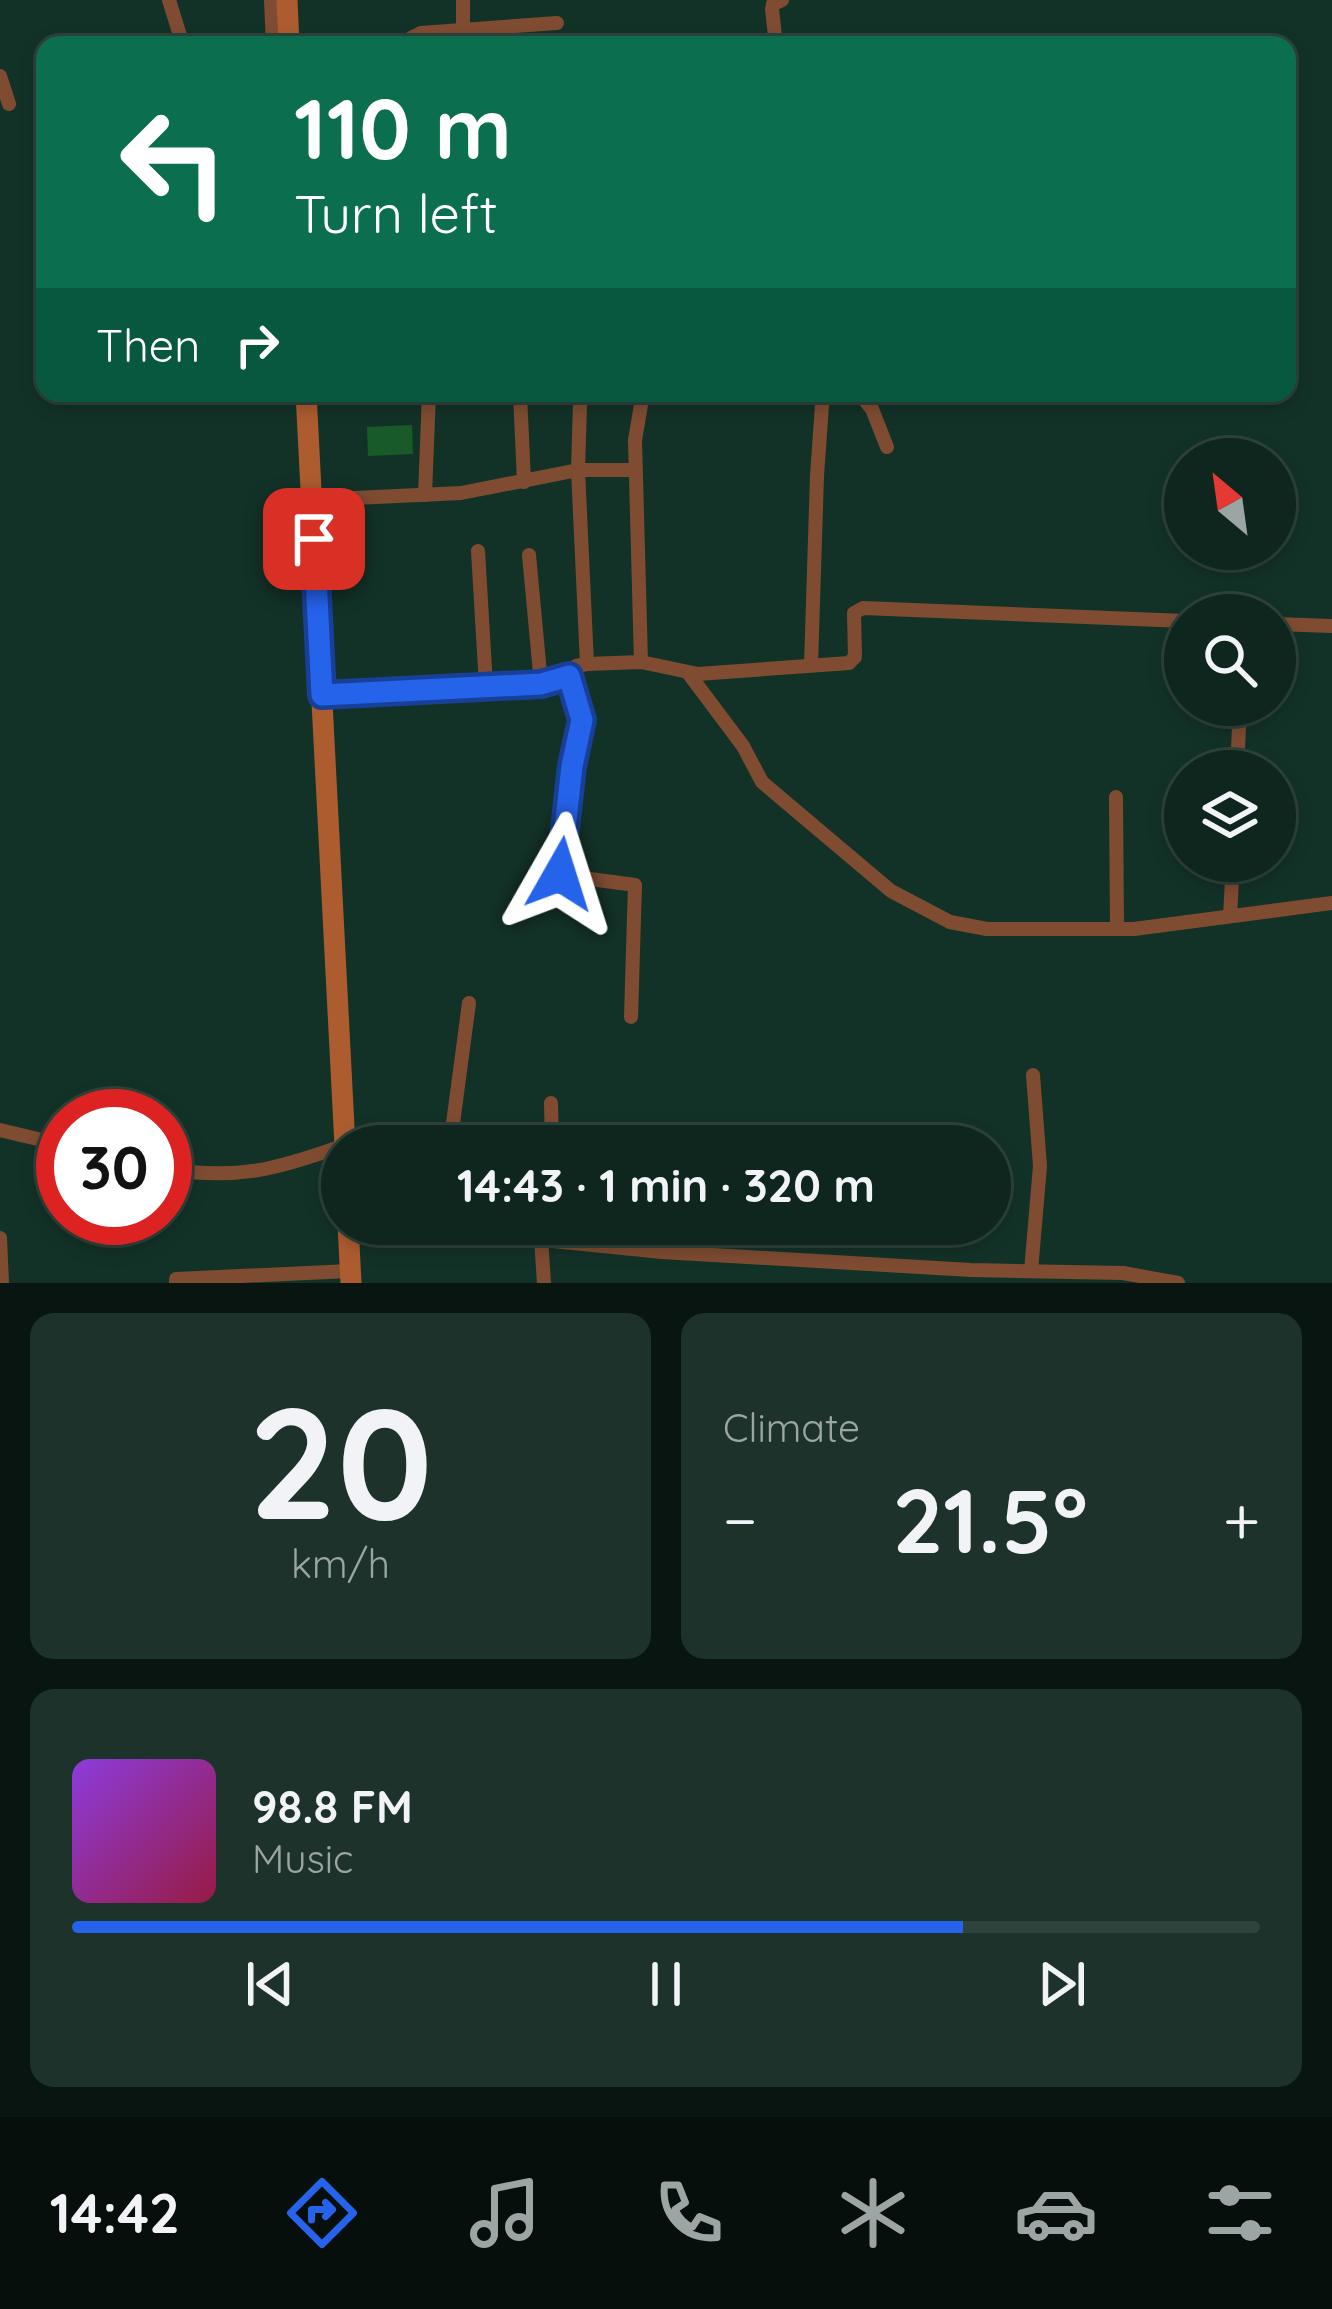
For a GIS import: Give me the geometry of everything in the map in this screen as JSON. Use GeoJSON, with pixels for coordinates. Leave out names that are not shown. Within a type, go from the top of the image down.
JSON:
{"type":"FeatureCollection","features":[{"type":"Feature","properties":{"kind":"street"},"geometry":{"type":"LineString","coordinates":[[169,0],[180,36]]}},
{"type":"Feature","properties":{"kind":"street"},"geometry":{"type":"LineString","coordinates":[[271,0],[273,36]]}},
{"type":"Feature","properties":{"kind":"street"},"geometry":{"type":"LineString","coordinates":[[291,0],[293,36]]}},
{"type":"Feature","properties":{"kind":"street"},"geometry":{"type":"LineString","coordinates":[[463,0],[463,30]]}},
{"type":"Feature","properties":{"kind":"street"},"geometry":{"type":"LineString","coordinates":[[775,36],[772,9],[782,0]]}},
{"type":"Feature","properties":{"kind":"street"},"geometry":{"type":"LineString","coordinates":[[415,36],[556,23]]}},
{"type":"Feature","properties":{"kind":"street"},"geometry":{"type":"LineString","coordinates":[[508,26],[508,36]]}},
{"type":"Feature","properties":{"kind":"street"},"geometry":{"type":"LineString","coordinates":[[0,76],[9,104]]}},
{"type":"Feature","properties":{"kind":"street"},"geometry":{"type":"LineString","coordinates":[[307,402],[342,1125]]}},
{"type":"Feature","properties":{"kind":"street"},"geometry":{"type":"LineString","coordinates":[[424,495],[429,402]]}},
{"type":"Feature","properties":{"kind":"street"},"geometry":{"type":"LineString","coordinates":[[520,402],[524,482]]}},
{"type":"Feature","properties":{"kind":"street"},"geometry":{"type":"LineString","coordinates":[[581,402],[578,470],[587,664]]}},
{"type":"Feature","properties":{"kind":"street"},"geometry":{"type":"LineString","coordinates":[[641,402],[635,440],[641,662]]}},
{"type":"Feature","properties":{"kind":"street"},"geometry":{"type":"LineString","coordinates":[[811,665],[823,402]]}},
{"type":"Feature","properties":{"kind":"street"},"geometry":{"type":"LineString","coordinates":[[866,402],[887,447]]}},
{"type":"Feature","properties":{"kind":"street"},"geometry":{"type":"LineString","coordinates":[[312,500],[424,495],[578,470],[635,470]]}},
{"type":"Feature","properties":{"kind":"street"},"geometry":{"type":"LineString","coordinates":[[478,551],[486,686]]}},
{"type":"Feature","properties":{"kind":"street"},"geometry":{"type":"LineString","coordinates":[[529,555],[541,684]]}},
{"type":"Feature","properties":{"kind":"street"},"geometry":{"type":"LineString","coordinates":[[322,695],[541,684],[569,676],[577,666],[587,664],[641,662],[689,674],[853,661],[854,613],[863,608],[1164,620]]}},
{"type":"Feature","properties":{"kind":"street"},"geometry":{"type":"LineString","coordinates":[[1296,625],[1332,626]]}},
{"type":"Feature","properties":{"kind":"street"},"geometry":{"type":"LineString","coordinates":[[689,674],[743,746],[762,782],[901,898],[931,914],[969,927],[1117,929],[1332,903]]}},
{"type":"Feature","properties":{"kind":"street"},"geometry":{"type":"LineString","coordinates":[[569,676],[582,720],[560,874],[634,883],[632,1017]]}},
{"type":"Feature","properties":{"kind":"street"},"geometry":{"type":"LineString","coordinates":[[1116,797],[1117,929]]}},
{"type":"Feature","properties":{"kind":"street"},"geometry":{"type":"LineString","coordinates":[[1231,916],[1232,882]]}},
{"type":"Feature","properties":{"kind":"street"},"geometry":{"type":"LineString","coordinates":[[453,1125],[469,1003]]}},
{"type":"Feature","properties":{"kind":"street"},"geometry":{"type":"LineString","coordinates":[[1031,1271],[1040,1166],[1033,1075]]}},
{"type":"Feature","properties":{"kind":"street"},"geometry":{"type":"LineString","coordinates":[[551,1103],[552,1125]]}},
{"type":"Feature","properties":{"kind":"street"},"geometry":{"type":"LineString","coordinates":[[0,1130],[36,1139]]}},
{"type":"Feature","properties":{"kind":"street"},"geometry":{"type":"LineString","coordinates":[[192,1173],[261,1172],[321,1153]]}},
{"type":"Feature","properties":{"kind":"street"},"geometry":{"type":"LineString","coordinates":[[0,1238],[2,1283]]}},
{"type":"Feature","properties":{"kind":"street"},"geometry":{"type":"LineString","coordinates":[[176,1283],[176,1279],[351,1277],[349,1245]]}},
{"type":"Feature","properties":{"kind":"street"},"geometry":{"type":"LineString","coordinates":[[544,1283],[548,1245]]}},
{"type":"Feature","properties":{"kind":"street"},"geometry":{"type":"LineString","coordinates":[[618,1245],[662,1252],[912,1266],[1124,1273],[1178,1283]]}},
{"type":"Feature","properties":{"kind":"street"},"geometry":{"type":"LineString","coordinates":[[912,1266],[922,1283]]}},
{"type":"Feature","properties":{"kind":"building"},"geometry":{"type":"Polygon","coordinates":[[[412,425],[413,454],[368,456],[367,427],[412,425]]]}},
{"type":"Feature","properties":{"kind":"route"},"geometry":{"type":"LineString","coordinates":[[314,539],[322,695],[541,684],[569,676],[582,720],[560,874]]}}]}
